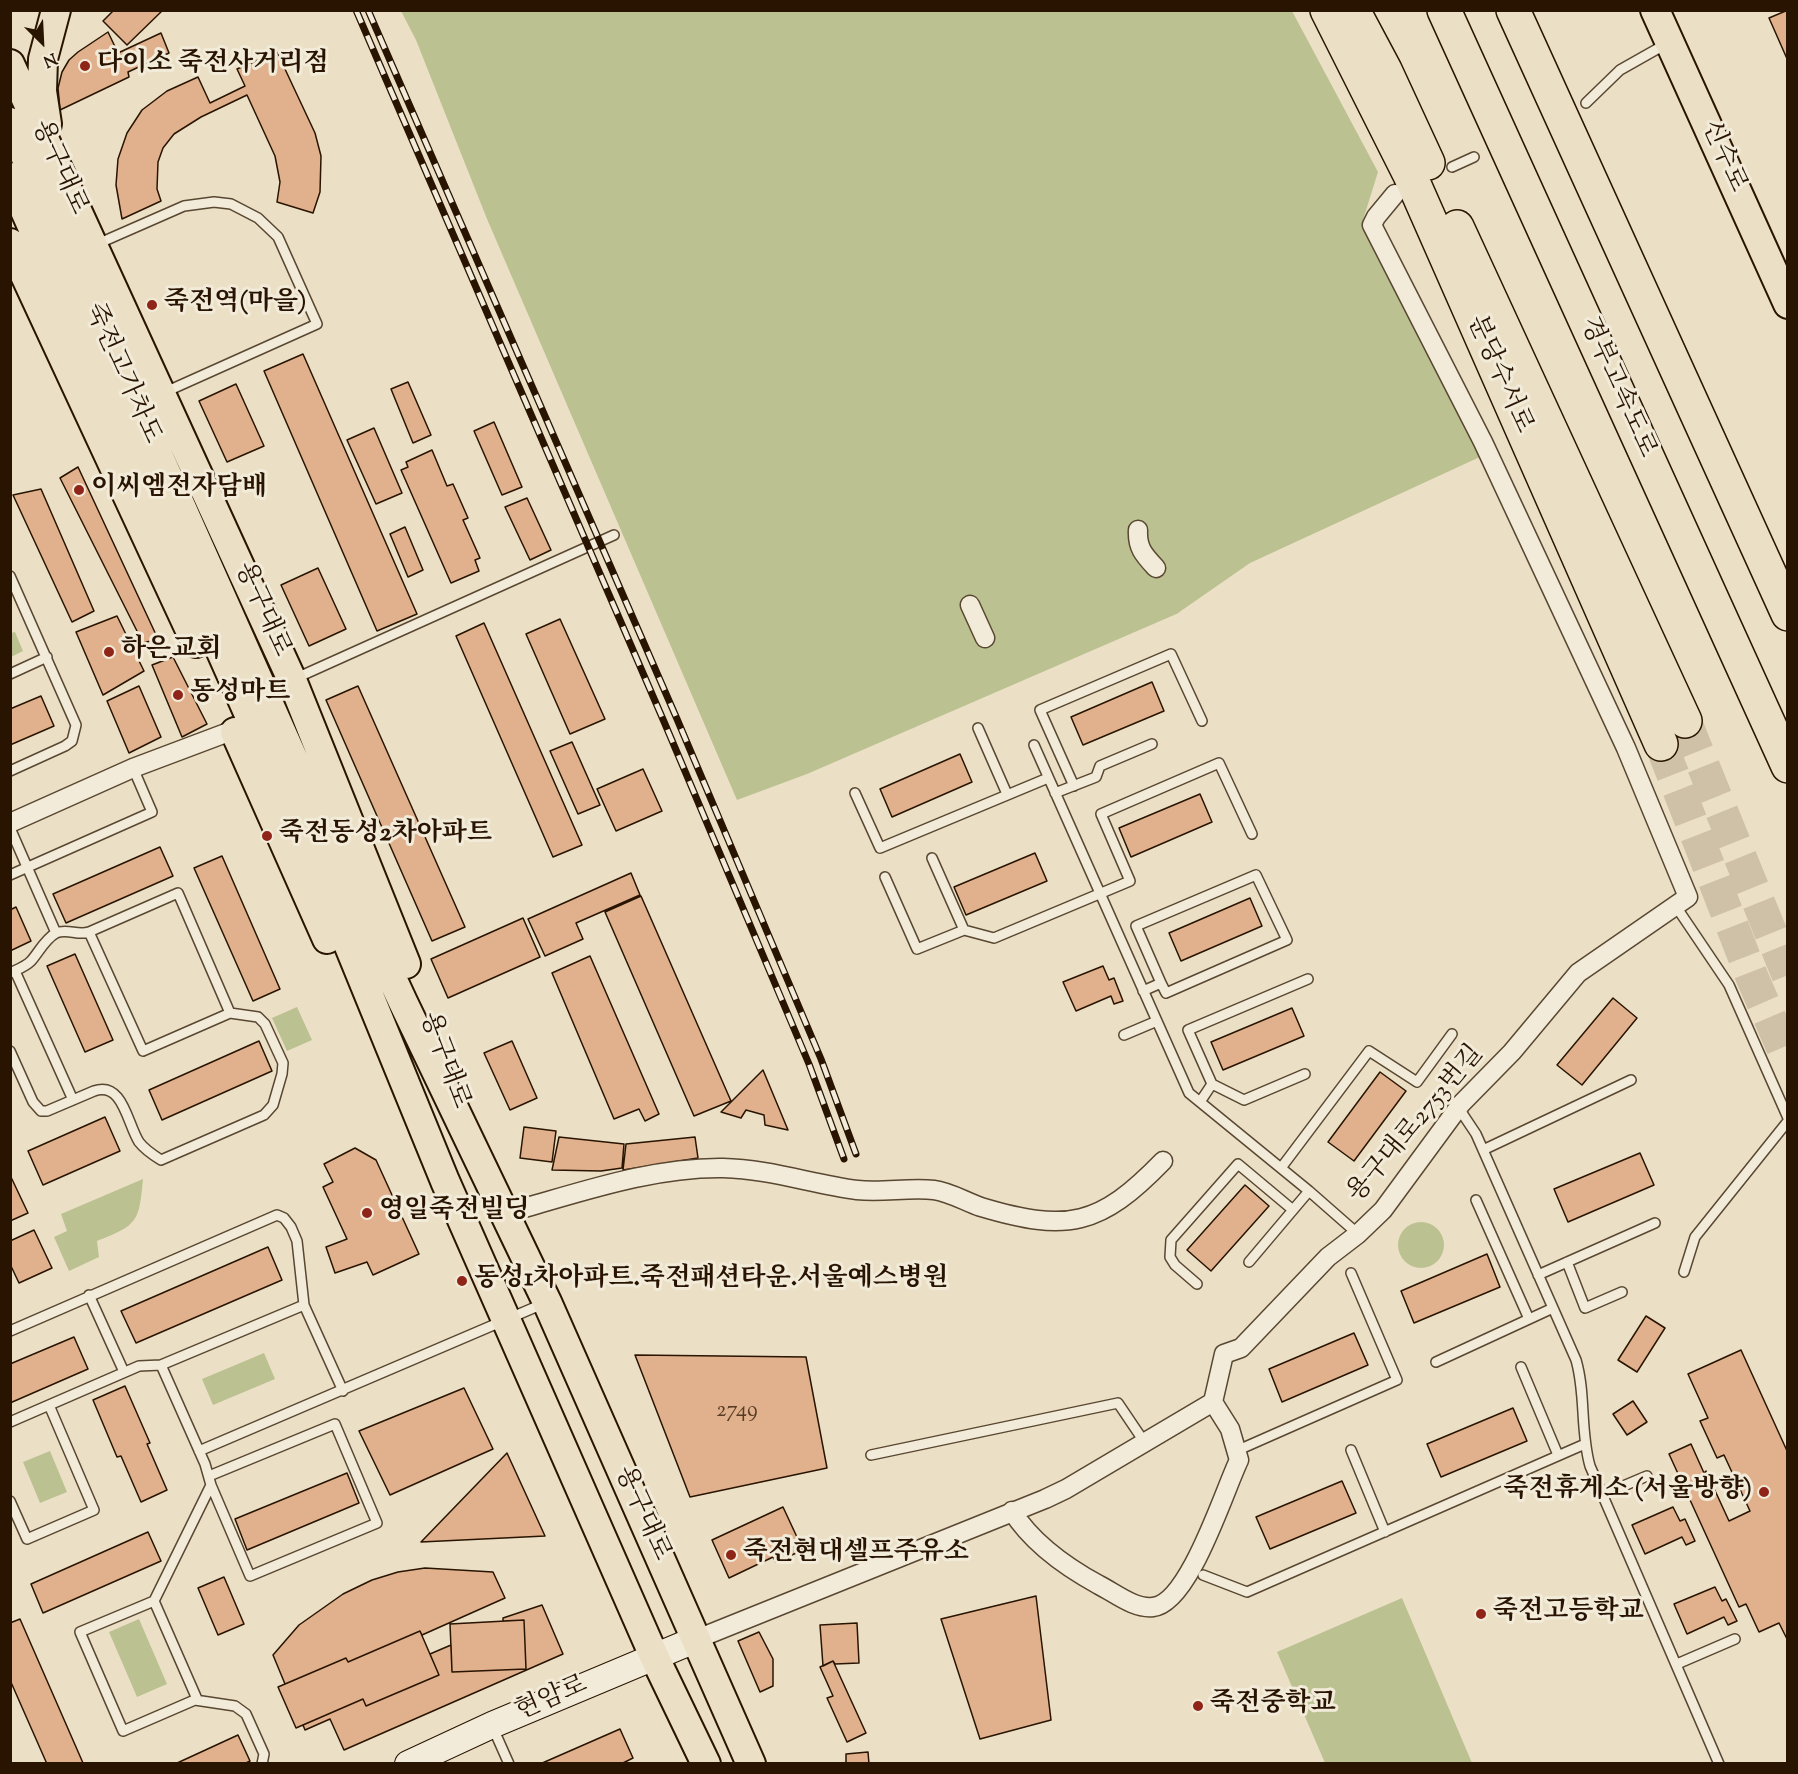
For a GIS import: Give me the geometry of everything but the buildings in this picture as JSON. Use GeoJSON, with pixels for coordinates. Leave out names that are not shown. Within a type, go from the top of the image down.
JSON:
{"type":"FeatureCollection","features":[{"type":"Feature","properties":{"kind":"highway","name":"분당수서로"},"geometry":{"type":"LineString","coordinates":[[1327,10],[1410,174],[1661,744]]}},
{"type":"Feature","properties":{"kind":"highway","name":"분당수서로"},"geometry":{"type":"LineString","coordinates":[[1353,10],[1385,70],[1685,721]]}},
{"type":"Feature","properties":{"kind":"highway","name":"경부고속도로"},"geometry":{"type":"LineString","coordinates":[[1444,10],[1786,768]]}},
{"type":"Feature","properties":{"kind":"highway"},"geometry":{"type":"LineString","coordinates":[[1512,10],[1788,614]]}},
{"type":"Feature","properties":{"kind":"main road"},"geometry":{"type":"LineString","coordinates":[[51,153],[42,80],[43,59],[56,10]]}},
{"type":"Feature","properties":{"kind":"main road","name":"신수로"},"geometry":{"type":"LineString","coordinates":[[1655,10],[1788,304]]}},
{"type":"Feature","properties":{"kind":"main road","name":"용구대로"},"geometry":{"type":"LineString","coordinates":[[10,64],[292,680],[419,995],[482,1168]]}},
{"type":"Feature","properties":{"kind":"main road","name":"죽전고가차도"},"geometry":{"type":"LineString","coordinates":[[10,122],[326,859]]}},
{"type":"Feature","properties":{"kind":"main road","name":"죽전고가차도"},"geometry":{"type":"LineString","coordinates":[[10,177],[326,859]]}},
{"type":"Feature","properties":{"kind":"main road","name":"용구대로"},"geometry":{"type":"LineString","coordinates":[[10,243],[213,679],[362,1018],[445,1181],[654,1656],[706,1764]]}},
{"type":"Feature","properties":{"kind":"main road","name":"용구대로"},"geometry":{"type":"LineString","coordinates":[[326,859],[403,1002],[482,1168],[506,1213],[751,1764]]}},
{"type":"Feature","properties":{"kind":"main road","name":"용구대로"},"geometry":{"type":"LineString","coordinates":[[326,859],[445,1181]]}},
{"type":"Feature","properties":{"kind":"street"},"geometry":{"type":"LineString","coordinates":[[1395,194],[1372,225],[1483,442],[1626,748],[1681,901]]}},
{"type":"Feature","properties":{"kind":"street"},"geometry":{"type":"LineString","coordinates":[[1138,530],[1137,543],[1141,552],[1156,568]]}},
{"type":"Feature","properties":{"kind":"street"},"geometry":{"type":"LineString","coordinates":[[970,605],[985,638]]}},
{"type":"Feature","properties":{"kind":"street"},"geometry":{"type":"LineString","coordinates":[[10,823],[133,768],[234,729]]}},
{"type":"Feature","properties":{"kind":"street","name":"용구대로2753번길"},"geometry":{"type":"LineString","coordinates":[[1213,1402],[1224,1354],[1240,1348],[1328,1257],[1358,1234],[1383,1210],[1461,1104],[1512,1052],[1578,973],[1681,901]]}},
{"type":"Feature","properties":{"kind":"street"},"geometry":{"type":"LineString","coordinates":[[506,1213],[627,1180],[675,1172],[721,1168],[760,1170],[858,1190],[884,1192],[935,1190],[1014,1215],[1071,1221],[1095,1215],[1117,1202],[1137,1187],[1163,1161]]}},
{"type":"Feature","properties":{"kind":"street"},"geometry":{"type":"LineString","coordinates":[[697,1639],[1066,1489],[1213,1402],[1230,1429],[1239,1460],[1227,1484],[1196,1564],[1179,1589],[1156,1607],[1139,1606],[1070,1569],[1034,1537],[1012,1511]]}},
{"type":"Feature","properties":{"kind":"street","name":"현암로"},"geometry":{"type":"LineString","coordinates":[[408,1764],[492,1725],[697,1639]]}},
{"type":"Feature","properties":{"kind":"lane"},"geometry":{"type":"LineString","coordinates":[[1586,103],[1620,70],[1670,41]]}},
{"type":"Feature","properties":{"kind":"lane"},"geometry":{"type":"LineString","coordinates":[[1452,167],[1474,157]]}},
{"type":"Feature","properties":{"kind":"lane"},"geometry":{"type":"LineString","coordinates":[[93,246],[170,211],[184,206],[214,202],[231,204],[258,218],[278,237],[317,324],[161,394]]}},
{"type":"Feature","properties":{"kind":"lane"},"geometry":{"type":"LineString","coordinates":[[292,680],[614,535]]}},
{"type":"Feature","properties":{"kind":"lane"},"geometry":{"type":"LineString","coordinates":[[10,771],[66,746],[72,741],[76,724],[12,581]]}},
{"type":"Feature","properties":{"kind":"lane"},"geometry":{"type":"LineString","coordinates":[[1074,786],[1040,710],[1171,654],[1202,721]]}},
{"type":"Feature","properties":{"kind":"lane"},"geometry":{"type":"LineString","coordinates":[[10,674],[47,657]]}},
{"type":"Feature","properties":{"kind":"lane"},"geometry":{"type":"LineString","coordinates":[[978,728],[1007,794]]}},
{"type":"Feature","properties":{"kind":"lane"},"geometry":{"type":"LineString","coordinates":[[1055,793],[1096,777],[1100,766],[1152,744]]}},
{"type":"Feature","properties":{"kind":"lane"},"geometry":{"type":"LineString","coordinates":[[1034,745],[1189,1093],[1358,1234]]}},
{"type":"Feature","properties":{"kind":"lane"},"geometry":{"type":"LineString","coordinates":[[885,877],[917,949],[964,930],[994,938],[1130,881],[1101,814],[1219,763],[1252,834]]}},
{"type":"Feature","properties":{"kind":"lane"},"geometry":{"type":"LineString","coordinates":[[10,875],[152,812],[133,768]]}},
{"type":"Feature","properties":{"kind":"lane"},"geometry":{"type":"LineString","coordinates":[[855,793],[880,848],[1048,778]]}},
{"type":"Feature","properties":{"kind":"lane"},"geometry":{"type":"LineString","coordinates":[[10,828],[56,933]]}},
{"type":"Feature","properties":{"kind":"lane"},"geometry":{"type":"LineString","coordinates":[[932,858],[964,930]]}},
{"type":"Feature","properties":{"kind":"lane"},"geometry":{"type":"LineString","coordinates":[[1256,875],[1287,940],[1166,993],[1161,983],[1136,926],[1256,875]]}},
{"type":"Feature","properties":{"kind":"lane"},"geometry":{"type":"LineString","coordinates":[[73,1100],[13,972],[30,961],[56,933],[89,932],[178,893],[230,1012]]}},
{"type":"Feature","properties":{"kind":"lane"},"geometry":{"type":"LineString","coordinates":[[1681,901],[1729,985],[1788,1120],[1695,1237],[1684,1272]]}},
{"type":"Feature","properties":{"kind":"lane"},"geometry":{"type":"LineString","coordinates":[[10,1051],[36,1108],[47,1111],[101,1088],[114,1092],[141,1144],[161,1160],[264,1115],[273,1105],[283,1063],[266,1024],[258,1017],[230,1012],[142,1052],[89,932]]}},
{"type":"Feature","properties":{"kind":"lane"},"geometry":{"type":"LineString","coordinates":[[1305,1074],[1244,1100],[1212,1084],[1188,1030],[1308,980]]}},
{"type":"Feature","properties":{"kind":"lane"},"geometry":{"type":"LineString","coordinates":[[1143,991],[1161,983]]}},
{"type":"Feature","properties":{"kind":"lane"},"geometry":{"type":"LineString","coordinates":[[1124,1035],[1157,1021]]}},
{"type":"Feature","properties":{"kind":"lane"},"geometry":{"type":"LineString","coordinates":[[1281,1168],[1369,1051],[1417,1082],[1452,1034]]}},
{"type":"Feature","properties":{"kind":"lane"},"geometry":{"type":"LineString","coordinates":[[1483,1149],[1631,1080]]}},
{"type":"Feature","properties":{"kind":"lane"},"geometry":{"type":"LineString","coordinates":[[1200,1102],[1212,1084]]}},
{"type":"Feature","properties":{"kind":"lane"},"geometry":{"type":"LineString","coordinates":[[1461,1104],[1460,1110],[1473,1128],[1483,1149],[1576,1360],[1581,1376],[1585,1444],[1590,1466],[1719,1764]]}},
{"type":"Feature","properties":{"kind":"lane"},"geometry":{"type":"LineString","coordinates":[[1197,1284],[1175,1265],[1170,1257],[1171,1240],[1238,1164],[1293,1210]]}},
{"type":"Feature","properties":{"kind":"lane"},"geometry":{"type":"LineString","coordinates":[[1249,1262],[1309,1191]]}},
{"type":"Feature","properties":{"kind":"lane"},"geometry":{"type":"LineString","coordinates":[[1476,1200],[1529,1319]]}},
{"type":"Feature","properties":{"kind":"lane"},"geometry":{"type":"LineString","coordinates":[[10,1331],[277,1215],[288,1223],[297,1241],[304,1305],[343,1390]]}},
{"type":"Feature","properties":{"kind":"lane"},"geometry":{"type":"LineString","coordinates":[[1538,1275],[1655,1223]]}},
{"type":"Feature","properties":{"kind":"lane"},"geometry":{"type":"LineString","coordinates":[[1567,1262],[1585,1308],[1622,1292]]}},
{"type":"Feature","properties":{"kind":"lane"},"geometry":{"type":"LineString","coordinates":[[1236,1451],[1397,1380],[1351,1273]]}},
{"type":"Feature","properties":{"kind":"lane"},"geometry":{"type":"LineString","coordinates":[[89,1295],[124,1372]]}},
{"type":"Feature","properties":{"kind":"lane"},"geometry":{"type":"LineString","coordinates":[[199,1451],[547,1302]]}},
{"type":"Feature","properties":{"kind":"lane"},"geometry":{"type":"LineString","coordinates":[[10,1422],[139,1366],[161,1365],[304,1305]]}},
{"type":"Feature","properties":{"kind":"lane"},"geometry":{"type":"LineString","coordinates":[[1436,1362],[1553,1308]]}},
{"type":"Feature","properties":{"kind":"lane"},"geometry":{"type":"LineString","coordinates":[[161,1365],[199,1451],[210,1481],[250,1576],[377,1523],[335,1424],[210,1481],[154,1601],[80,1632],[123,1731],[195,1700],[235,1706],[246,1714],[264,1754],[262,1764]]}},
{"type":"Feature","properties":{"kind":"lane"},"geometry":{"type":"LineString","coordinates":[[1521,1367],[1558,1455]]}},
{"type":"Feature","properties":{"kind":"lane"},"geometry":{"type":"LineString","coordinates":[[871,1455],[1118,1403],[1145,1443]]}},
{"type":"Feature","properties":{"kind":"lane"},"geometry":{"type":"LineString","coordinates":[[10,1501],[27,1539],[94,1510],[49,1405]]}},
{"type":"Feature","properties":{"kind":"lane"},"geometry":{"type":"LineString","coordinates":[[1203,1575],[1247,1592],[1585,1444]]}},
{"type":"Feature","properties":{"kind":"lane"},"geometry":{"type":"LineString","coordinates":[[1351,1450],[1384,1532]]}},
{"type":"Feature","properties":{"kind":"lane"},"geometry":{"type":"LineString","coordinates":[[1602,1495],[1647,1476]]}},
{"type":"Feature","properties":{"kind":"lane"},"geometry":{"type":"LineString","coordinates":[[154,1601],[195,1700]]}},
{"type":"Feature","properties":{"kind":"lane"},"geometry":{"type":"LineString","coordinates":[[1677,1664],[1735,1639]]}},
{"type":"Feature","properties":{"kind":"lane"},"geometry":{"type":"LineString","coordinates":[[492,1725],[509,1764]]}},
{"type":"Feature","properties":{"kind":"green space"},"geometry":{"type":"Polygon","coordinates":[[[401,11],[1292,11],[1378,172],[1363,220],[1482,456],[1250,563],[1178,613],[1181,612],[807,774],[737,800],[487,219],[416,40],[401,11]]]}},
{"type":"Feature","properties":{"kind":"green space"},"geometry":{"type":"Polygon","coordinates":[[[15,632],[23,651],[11,657],[11,633],[15,632]]]}},
{"type":"Feature","properties":{"kind":"green space"},"geometry":{"type":"Polygon","coordinates":[[[297,1007],[312,1040],[287,1051],[272,1018],[297,1007]]]}},
{"type":"Feature","properties":{"kind":"green space"},"geometry":{"type":"Polygon","coordinates":[[[143,1179],[140,1205],[134,1220],[121,1231],[97,1241],[99,1257],[69,1271],[54,1237],[67,1231],[61,1214],[143,1179]]]}},
{"type":"Feature","properties":{"kind":"green space"},"geometry":{"type":"Polygon","coordinates":[[[1421,1222],[1437,1229],[1444,1245],[1437,1261],[1421,1268],[1405,1261],[1398,1245],[1405,1229],[1421,1222]]]}},
{"type":"Feature","properties":{"kind":"green space"},"geometry":{"type":"Polygon","coordinates":[[[264,1353],[275,1379],[213,1405],[202,1379],[264,1353]]]}},
{"type":"Feature","properties":{"kind":"green space"},"geometry":{"type":"Polygon","coordinates":[[[50,1451],[67,1492],[40,1503],[23,1462],[50,1451]]]}},
{"type":"Feature","properties":{"kind":"green space"},"geometry":{"type":"Polygon","coordinates":[[[1402,1598],[1472,1763],[1325,1763],[1277,1652],[1402,1598]]]}},
{"type":"Feature","properties":{"kind":"green space"},"geometry":{"type":"Polygon","coordinates":[[[139,1619],[167,1684],[137,1697],[109,1632],[139,1619]]]}},
{"type":"Feature","properties":{"kind":"tunnel"},"geometry":{"type":"LineString","coordinates":[[1685,721],[1788,975]]}},
{"type":"Feature","properties":{"kind":"tunnel"},"geometry":{"type":"LineString","coordinates":[[1661,744],[1752,977],[1788,1060]]}},
{"type":"Feature","properties":{"kind":"railway"},"geometry":{"type":"LineString","coordinates":[[356,10],[665,724],[809,1064],[844,1159]]}},
{"type":"Feature","properties":{"kind":"railway"},"geometry":{"type":"LineString","coordinates":[[368,10],[677,719],[821,1059],[856,1154]]}},
{"type":"Feature","properties":{"kind":"place","name":"다이소 죽전사거리점"},"geometry":{"type":"Point","coordinates":[85,66]}},
{"type":"Feature","properties":{"kind":"place","name":"죽전역(마을)"},"geometry":{"type":"Point","coordinates":[152,305]}},
{"type":"Feature","properties":{"kind":"place","name":"이씨엠전자담배"},"geometry":{"type":"Point","coordinates":[79,490]}},
{"type":"Feature","properties":{"kind":"place","name":"하은교회"},"geometry":{"type":"Point","coordinates":[109,652]}},
{"type":"Feature","properties":{"kind":"place","name":"동성마트"},"geometry":{"type":"Point","coordinates":[178,695]}},
{"type":"Feature","properties":{"kind":"place","name":"죽전동성2차아파트"},"geometry":{"type":"Point","coordinates":[267,836]}},
{"type":"Feature","properties":{"kind":"place","name":"영일죽전빌딩"},"geometry":{"type":"Point","coordinates":[367,1213]}},
{"type":"Feature","properties":{"kind":"place","name":"동성1차아파트.죽전패션타운.서울예스병원"},"geometry":{"type":"Point","coordinates":[462,1281]}},
{"type":"Feature","properties":{"kind":"place","name":"죽전휴게소 (서울방향)"},"geometry":{"type":"Point","coordinates":[1764,1492]}},
{"type":"Feature","properties":{"kind":"place","name":"죽전현대셀프주유소"},"geometry":{"type":"Point","coordinates":[731,1555]}},
{"type":"Feature","properties":{"kind":"place","name":"죽전고등학교"},"geometry":{"type":"Point","coordinates":[1481,1614]}},
{"type":"Feature","properties":{"kind":"place","name":"죽전중학교"},"geometry":{"type":"Point","coordinates":[1198,1706]}}]}
